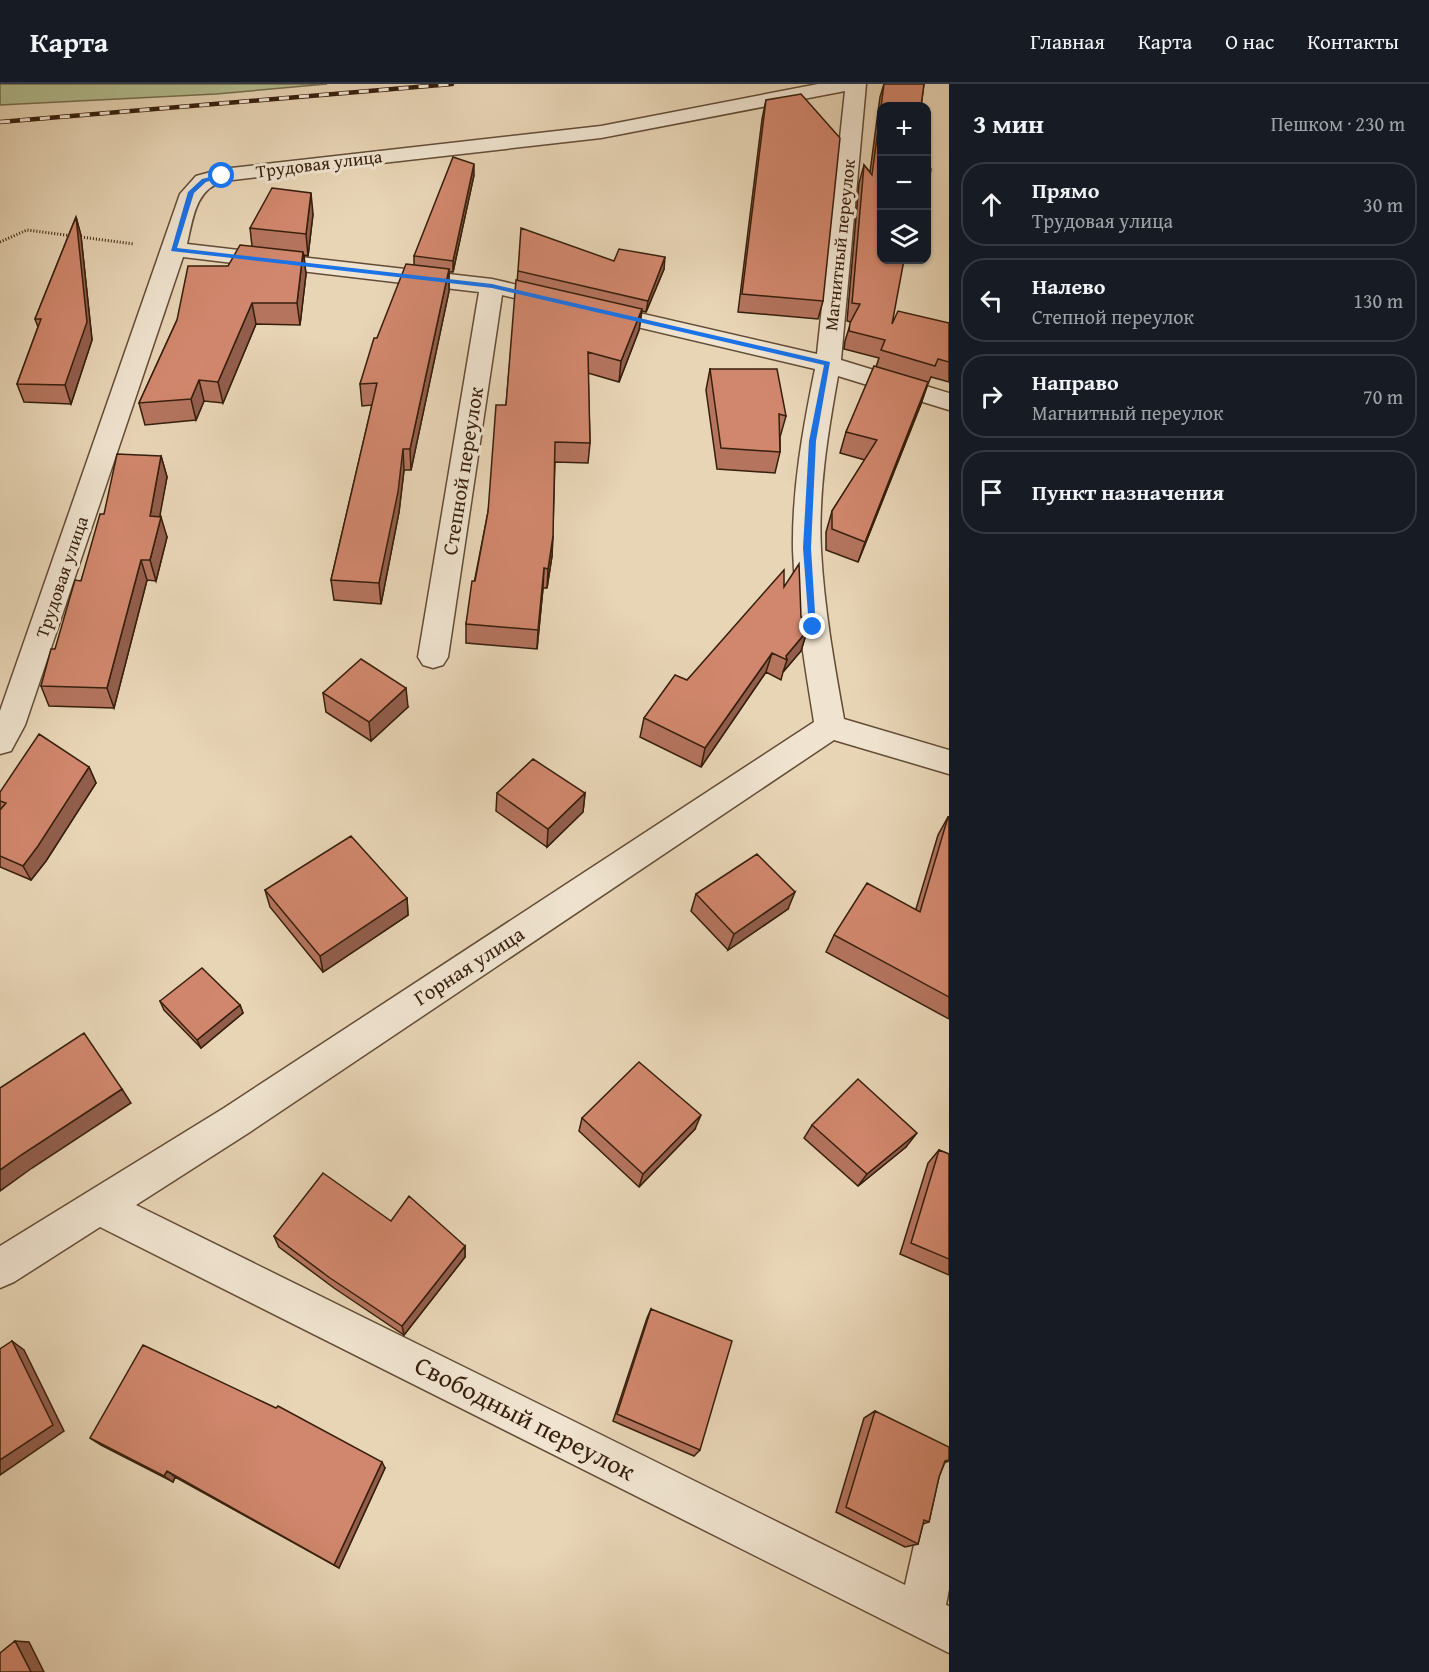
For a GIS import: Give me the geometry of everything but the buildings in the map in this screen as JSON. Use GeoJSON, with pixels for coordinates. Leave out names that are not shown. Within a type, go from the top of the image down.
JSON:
{"type":"FeatureCollection","features":[{"type":"Feature","properties":{"kind":"street","name":"Трудовая улица"},"geometry":{"type":"LineString","coordinates":[[0,742],[10,725],[32,665],[174,249],[191,192],[204,180],[222,176],[601,132],[849,84]]}},
{"type":"Feature","properties":{"kind":"street","name":"Магнитный переулок"},"geometry":{"type":"LineString","coordinates":[[830,727],[813,627],[807,548],[813,441],[828,364],[856,84]]}},
{"type":"Feature","properties":{"kind":"street"},"geometry":{"type":"LineString","coordinates":[[174,249],[492,286],[828,364],[949,402]]}},
{"type":"Feature","properties":{"kind":"street","name":"Степной переулок"},"geometry":{"type":"LineString","coordinates":[[434,657],[492,286]]}},
{"type":"Feature","properties":{"kind":"street"},"geometry":{"type":"LineString","coordinates":[[830,727],[949,762]]}},
{"type":"Feature","properties":{"kind":"street","name":"Горная улица"},"geometry":{"type":"LineString","coordinates":[[0,1268],[237,1120],[830,727]]}},
{"type":"Feature","properties":{"kind":"street","name":"Свободный переулок"},"geometry":{"type":"LineString","coordinates":[[100,1207],[935,1623]]}},
{"type":"Feature","properties":{"kind":"street"},"geometry":{"type":"LineString","coordinates":[[935,1623],[949,1483]]}},
{"type":"Feature","properties":{"kind":"path"},"geometry":{"type":"LineString","coordinates":[[0,242],[27,230],[174,249]]}},
{"type":"Feature","properties":{"kind":"green space"},"geometry":{"type":"Polygon","coordinates":[[[0,84],[327,84],[216,94],[0,105],[0,84]]]}},
{"type":"Feature","properties":{"kind":"railway"},"geometry":{"type":"LineString","coordinates":[[0,122],[452,84]]}},
{"type":"Feature","properties":{"kind":"route"},"geometry":{"type":"LineString","coordinates":[[222,176],[204,180],[191,192],[174,249],[492,286],[828,364],[813,441],[807,548],[813,627]]}}]}
